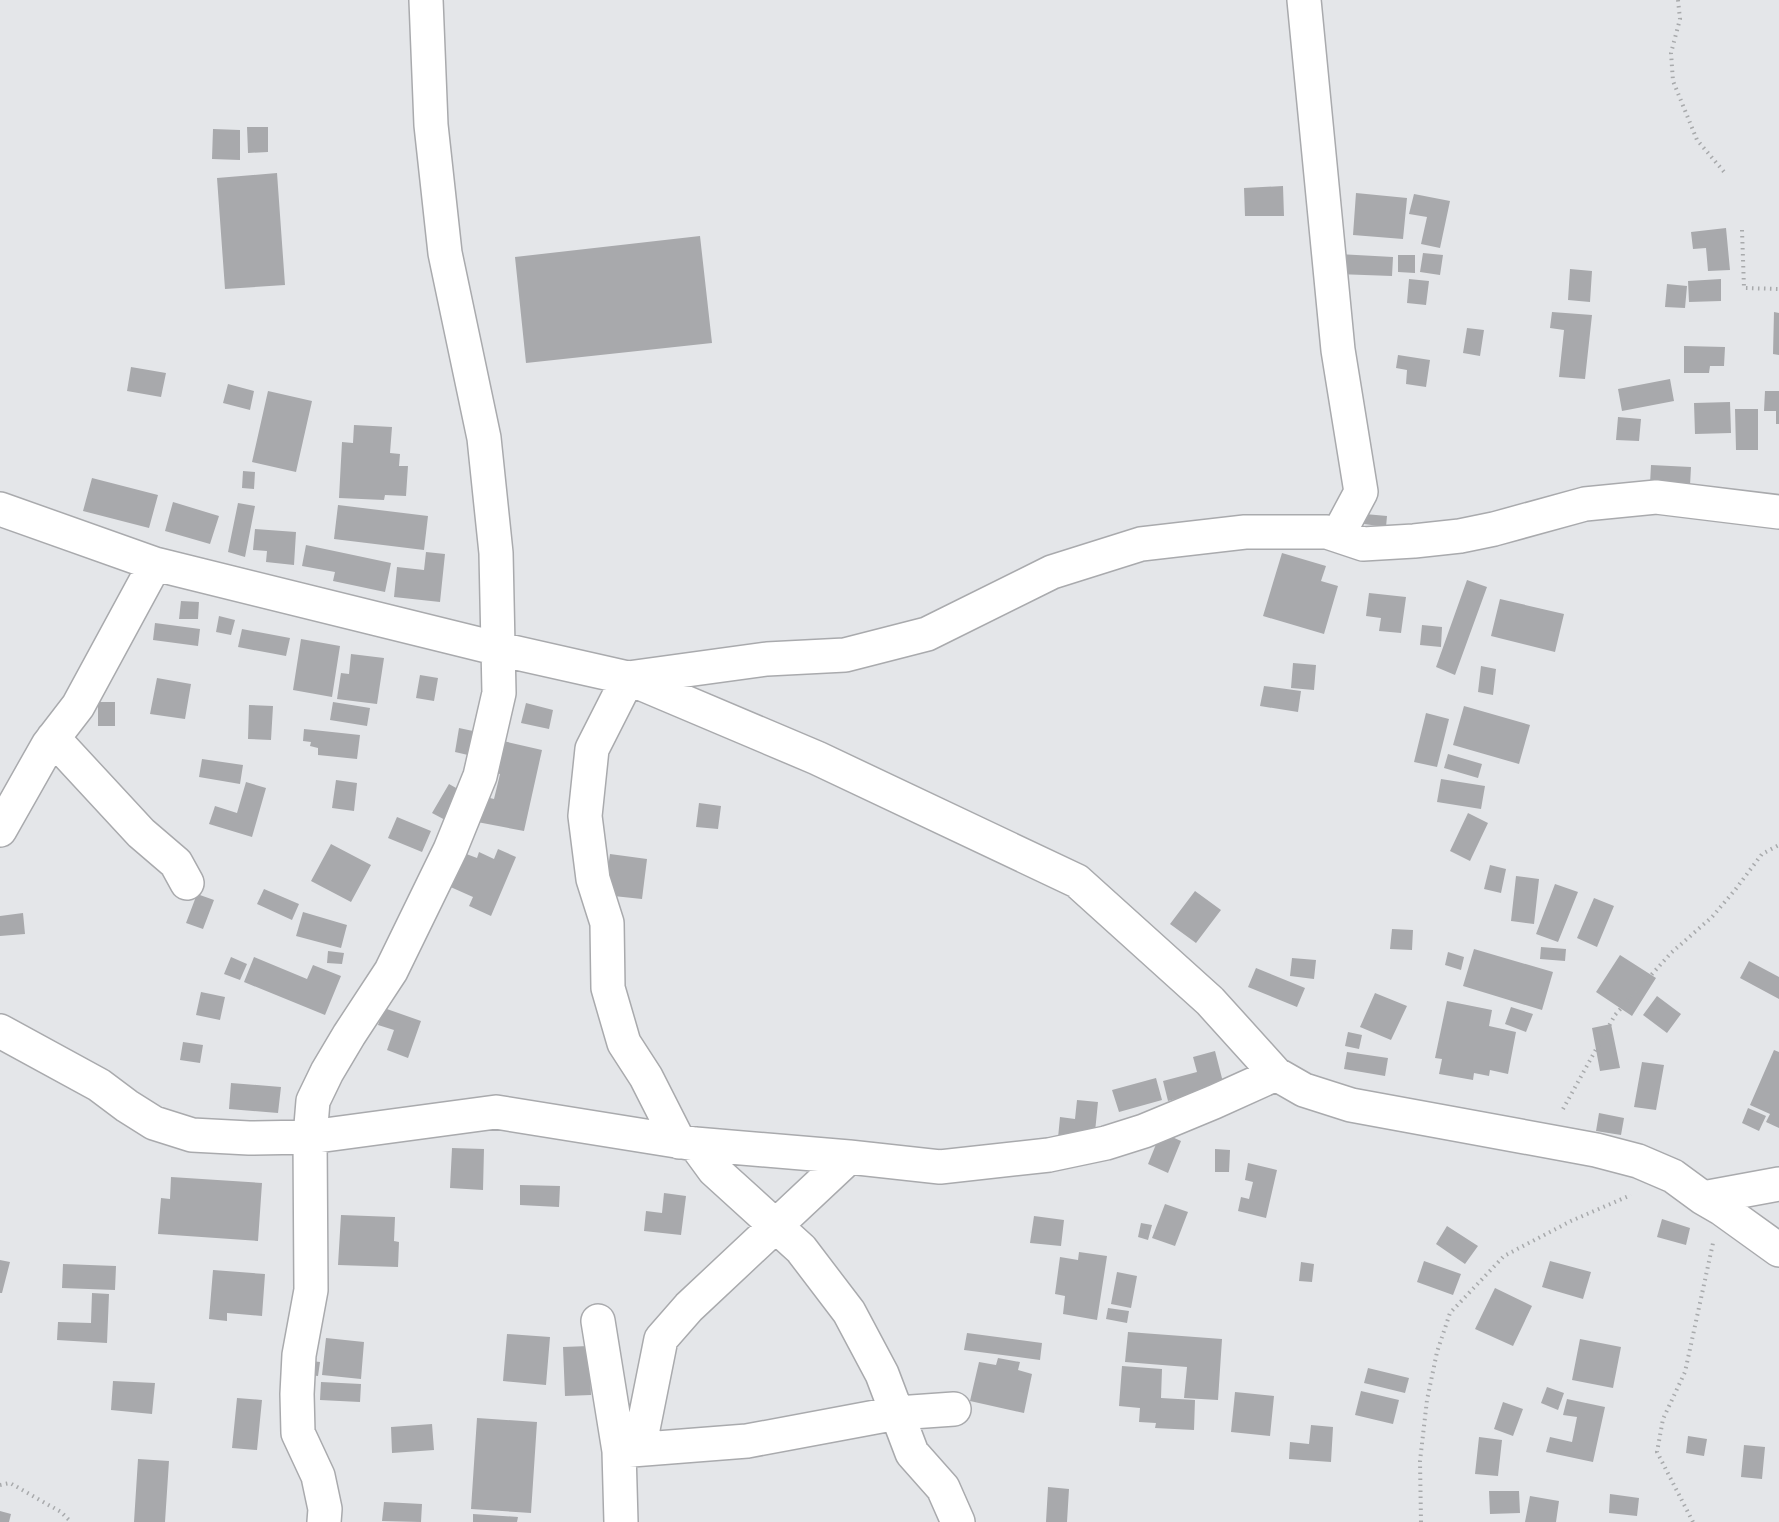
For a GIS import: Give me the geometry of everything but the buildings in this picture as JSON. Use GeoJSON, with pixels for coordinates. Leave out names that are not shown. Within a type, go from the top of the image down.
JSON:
{"type":"FeatureCollection","features":[{"type":"Feature","properties":{"kind":"street"},"geometry":{"type":"LineString","coordinates":[[324,1522],[325,1509],[318,1476],[298,1433],[297,1394],[299,1355],[311,1290],[310,1137],[314,1101],[327,1072],[391,971],[450,850],[480,776],[499,693],[496,553],[484,438],[445,253],[431,125],[426,0]]}},
{"type":"Feature","properties":{"kind":"street"},"geometry":{"type":"LineString","coordinates":[[1304,0],[1338,350],[1361,492],[1338,536]]}},
{"type":"Feature","properties":{"kind":"street"},"geometry":{"type":"LineString","coordinates":[[628,678],[767,659],[845,655],[927,634],[1052,572],[1141,544],[1245,532],[1327,532],[1363,544],[1460,536],[1585,504],[1656,497],[1779,512]]}},
{"type":"Feature","properties":{"kind":"street"},"geometry":{"type":"LineString","coordinates":[[0,509],[155,564],[499,649],[628,678],[817,758],[1077,881],[1210,1001],[1276,1074],[1304,1090],[1350,1105],[1596,1150],[1638,1161],[1673,1176],[1779,1250]]}},
{"type":"Feature","properties":{"kind":"street"},"geometry":{"type":"LineString","coordinates":[[0,830],[53,738],[78,706],[155,564]]}},
{"type":"Feature","properties":{"kind":"street"},"geometry":{"type":"LineString","coordinates":[[628,678],[592,749],[585,816],[593,879],[607,922],[609,988],[624,1044],[687,1143],[801,1249],[849,1312],[882,1374],[912,1453],[942,1488],[958,1522]]}},
{"type":"Feature","properties":{"kind":"street"},"geometry":{"type":"LineString","coordinates":[[53,738],[141,833],[176,863],[187,883]]}},
{"type":"Feature","properties":{"kind":"street"},"geometry":{"type":"LineString","coordinates":[[0,1031],[99,1085],[154,1123],[192,1135],[249,1138],[310,1137],[496,1112],[687,1143],[940,1167],[1049,1155],[1106,1143],[1215,1102],[1276,1074]]}},
{"type":"Feature","properties":{"kind":"street"},"geometry":{"type":"LineString","coordinates":[[621,1522],[629,1450],[661,1339],[688,1307],[849,1157]]}},
{"type":"Feature","properties":{"kind":"street"},"geometry":{"type":"LineString","coordinates":[[1713,1203],[1779,1184]]}},
{"type":"Feature","properties":{"kind":"street"},"geometry":{"type":"LineString","coordinates":[[598,1321],[629,1450]]}},
{"type":"Feature","properties":{"kind":"street"},"geometry":{"type":"LineString","coordinates":[[629,1450],[747,1441],[897,1413],[954,1409]]}},
{"type":"Feature","properties":{"kind":"path"},"geometry":{"type":"LineString","coordinates":[[1678,0],[1680,19],[1671,53],[1673,81],[1697,140],[1725,173]]}},
{"type":"Feature","properties":{"kind":"path"},"geometry":{"type":"LineString","coordinates":[[1742,230],[1744,288],[1779,289]]}},
{"type":"Feature","properties":{"kind":"path"},"geometry":{"type":"LineString","coordinates":[[1545,1141],[1615,1015],[1671,953],[1712,917],[1762,854],[1779,845]]}},
{"type":"Feature","properties":{"kind":"path"},"geometry":{"type":"LineString","coordinates":[[1421,1522],[1420,1461],[1427,1400],[1437,1352],[1450,1313],[1504,1256],[1571,1221],[1673,1176]]}},
{"type":"Feature","properties":{"kind":"path"},"geometry":{"type":"LineString","coordinates":[[1693,1522],[1657,1452],[1663,1419],[1685,1372],[1695,1332],[1706,1269],[1713,1203]]}},
{"type":"Feature","properties":{"kind":"path"},"geometry":{"type":"LineString","coordinates":[[0,1485],[10,1483],[61,1512],[71,1522]]}}]}
